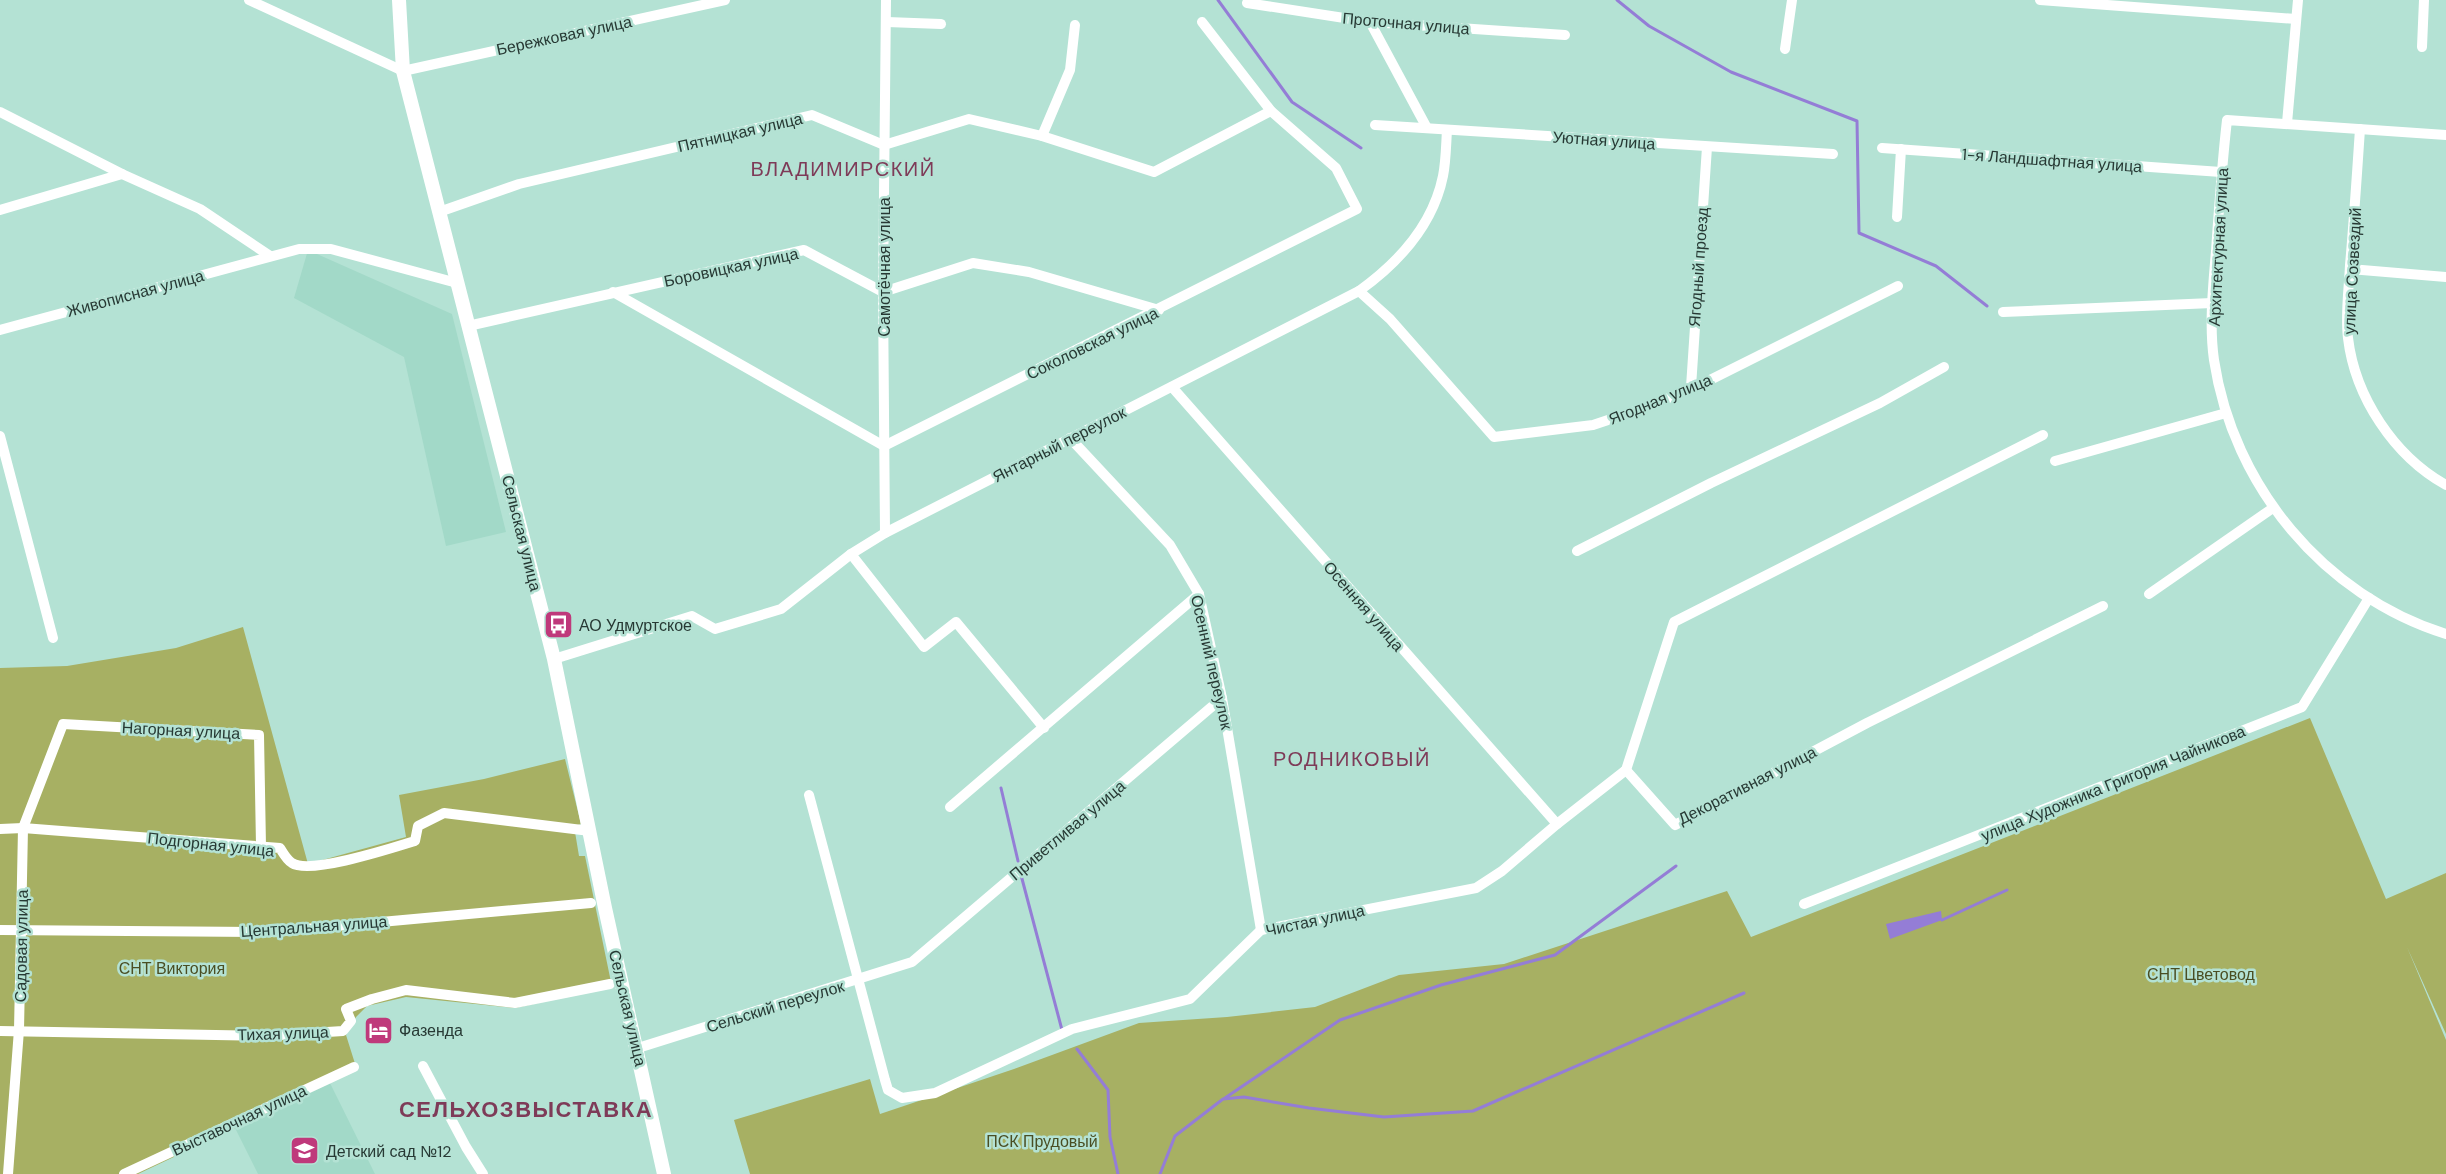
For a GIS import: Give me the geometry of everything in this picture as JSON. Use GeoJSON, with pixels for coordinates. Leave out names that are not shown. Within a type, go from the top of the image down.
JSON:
{"type":"FeatureCollection","features":[{"type":"Feature","properties":{"kind":"street"},"geometry":{"type":"LineString","coordinates":[[249,0],[403,71]]}},
{"type":"Feature","properties":{"kind":"street","name":"Сельская улица"},"geometry":{"type":"LineString","coordinates":[[399,0],[403,71],[554,659],[605,908],[638,1048],[664,1174]]}},
{"type":"Feature","properties":{"kind":"street","name":"Бережковая улица"},"geometry":{"type":"LineString","coordinates":[[403,71],[725,0]]}},
{"type":"Feature","properties":{"kind":"street","name":"Самотёчная улица"},"geometry":{"type":"LineString","coordinates":[[885,533],[883,292],[886,0]]}},
{"type":"Feature","properties":{"kind":"street"},"geometry":{"type":"LineString","coordinates":[[1785,49],[1792,0]]}},
{"type":"Feature","properties":{"kind":"street"},"geometry":{"type":"LineString","coordinates":[[2040,0],[2296,19]]}},
{"type":"Feature","properties":{"kind":"street"},"geometry":{"type":"LineString","coordinates":[[2298,0],[2288,123],[2446,135]]}},
{"type":"Feature","properties":{"kind":"street"},"geometry":{"type":"LineString","coordinates":[[2422,47],[2424,0]]}},
{"type":"Feature","properties":{"kind":"street","name":"Проточная улица"},"geometry":{"type":"LineString","coordinates":[[1248,3],[1370,22],[1566,35]]}},
{"type":"Feature","properties":{"kind":"street"},"geometry":{"type":"LineString","coordinates":[[887,22],[941,24]]}},
{"type":"Feature","properties":{"kind":"street","name":"Соколовская улица"},"geometry":{"type":"LineString","coordinates":[[884,446],[1357,209],[1336,168],[1270,111],[1202,22]]}},
{"type":"Feature","properties":{"kind":"street"},"geometry":{"type":"LineString","coordinates":[[1370,22],[1427,128]]}},
{"type":"Feature","properties":{"kind":"street"},"geometry":{"type":"LineString","coordinates":[[1042,135],[1070,70],[1075,25]]}},
{"type":"Feature","properties":{"kind":"street"},"geometry":{"type":"LineString","coordinates":[[884,145],[969,119],[1042,135],[1154,172],[1270,111]]}},
{"type":"Feature","properties":{"kind":"street"},"geometry":{"type":"LineString","coordinates":[[0,112],[122,174],[200,209],[270,256]]}},
{"type":"Feature","properties":{"kind":"street","name":"Пятницкая улица"},"geometry":{"type":"LineString","coordinates":[[439,212],[519,184],[812,115],[884,145]]}},
{"type":"Feature","properties":{"kind":"street","name":"Архитектурная улица"},"geometry":{"type":"LineString","coordinates":[[2288,123],[2227,120],[2212,303],[2214,360],[2226,413],[2247,467],[2273,508],[2318,561],[2369,598],[2421,626],[2446,634]]}},
{"type":"Feature","properties":{"kind":"street","name":"Уютная улица"},"geometry":{"type":"LineString","coordinates":[[1375,125],[1833,154]]}},
{"type":"Feature","properties":{"kind":"street","name":"улица Созвездий"},"geometry":{"type":"LineString","coordinates":[[2360,129],[2347,338],[2367,401],[2383,427],[2421,467],[2446,485]]}},
{"type":"Feature","properties":{"kind":"street","name":"Янтарный переулок"},"geometry":{"type":"LineString","coordinates":[[554,659],[692,615],[715,629],[781,609],[851,554],[885,533],[1359,291],[1376,278],[1412,242],[1431,212],[1443,176],[1446,130]]}},
{"type":"Feature","properties":{"kind":"street","name":"Ягодный проезд"},"geometry":{"type":"LineString","coordinates":[[1691,387],[1707,147]]}},
{"type":"Feature","properties":{"kind":"street","name":"1-я Ландшафтная улица"},"geometry":{"type":"LineString","coordinates":[[1882,148],[2221,172]]}},
{"type":"Feature","properties":{"kind":"street"},"geometry":{"type":"LineString","coordinates":[[1897,217],[1900,149]]}},
{"type":"Feature","properties":{"kind":"street"},"geometry":{"type":"LineString","coordinates":[[0,210],[122,174]]}},
{"type":"Feature","properties":{"kind":"street","name":"Живописная улица"},"geometry":{"type":"LineString","coordinates":[[0,330],[299,249],[331,249],[457,283]]}},
{"type":"Feature","properties":{"kind":"street","name":"Боровицкая улица"},"geometry":{"type":"LineString","coordinates":[[468,326],[804,250],[883,292]]}},
{"type":"Feature","properties":{"kind":"street"},"geometry":{"type":"LineString","coordinates":[[883,292],[973,263],[1029,272],[1159,310]]}},
{"type":"Feature","properties":{"kind":"street"},"geometry":{"type":"LineString","coordinates":[[2350,269],[2446,277]]}},
{"type":"Feature","properties":{"kind":"street","name":"Ягодная улица"},"geometry":{"type":"LineString","coordinates":[[1359,291],[1390,319],[1494,438],[1601,423],[1650,406],[1898,286]]}},
{"type":"Feature","properties":{"kind":"street"},"geometry":{"type":"LineString","coordinates":[[613,292],[884,446]]}},
{"type":"Feature","properties":{"kind":"street"},"geometry":{"type":"LineString","coordinates":[[2003,312],[2212,303]]}},
{"type":"Feature","properties":{"kind":"street"},"geometry":{"type":"LineString","coordinates":[[1577,551],[1711,483],[1880,403],[1944,367]]}},
{"type":"Feature","properties":{"kind":"street","name":"Осенняя улица"},"geometry":{"type":"LineString","coordinates":[[1172,387],[1557,824]]}},
{"type":"Feature","properties":{"kind":"street"},"geometry":{"type":"LineString","coordinates":[[2055,461],[2226,413]]}},
{"type":"Feature","properties":{"kind":"street"},"geometry":{"type":"LineString","coordinates":[[1626,770],[1674,622],[2043,435]]}},
{"type":"Feature","properties":{"kind":"street"},"geometry":{"type":"LineString","coordinates":[[0,436],[53,638]]}},
{"type":"Feature","properties":{"kind":"street","name":"Осенний переулок"},"geometry":{"type":"LineString","coordinates":[[1070,438],[1170,545],[1199,594],[1222,698],[1261,930]]}},
{"type":"Feature","properties":{"kind":"street"},"geometry":{"type":"LineString","coordinates":[[2149,594],[2273,508]]}},
{"type":"Feature","properties":{"kind":"street"},"geometry":{"type":"LineString","coordinates":[[851,554],[924,647],[956,622],[1044,728]]}},
{"type":"Feature","properties":{"kind":"street"},"geometry":{"type":"LineString","coordinates":[[950,807],[1199,594]]}},
{"type":"Feature","properties":{"kind":"street","name":"улица Художника Григория Чайникова"},"geometry":{"type":"LineString","coordinates":[[1804,904],[2302,707],[2369,598]]}},
{"type":"Feature","properties":{"kind":"street","name":"Декоративная улица"},"geometry":{"type":"LineString","coordinates":[[1626,770],[1676,825],[1867,723],[2103,606]]}},
{"type":"Feature","properties":{"kind":"street","name":"Приветливая улица"},"geometry":{"type":"LineString","coordinates":[[912,962],[1222,698]]}},
{"type":"Feature","properties":{"kind":"street","name":"Садовая улица"},"geometry":{"type":"LineString","coordinates":[[8,1174],[5,1126],[19,1030],[23,828],[63,724]]}},
{"type":"Feature","properties":{"kind":"street","name":"Нагорная улица"},"geometry":{"type":"LineString","coordinates":[[63,724],[259,735],[261,846]]}},
{"type":"Feature","properties":{"kind":"street","name":"Чистая улица"},"geometry":{"type":"LineString","coordinates":[[809,795],[888,1090],[902,1098],[935,1093],[1072,1029],[1190,999],[1261,930],[1476,888],[1502,871],[1626,770]]}},
{"type":"Feature","properties":{"kind":"street","name":"Подгорная улица"},"geometry":{"type":"LineString","coordinates":[[0,829],[23,828],[280,848],[291,863],[307,868],[374,854],[415,841],[418,826],[444,813],[590,831]]}},
{"type":"Feature","properties":{"kind":"street","name":"Центральная улица"},"geometry":{"type":"LineString","coordinates":[[0,930],[271,932],[591,903]]}},
{"type":"Feature","properties":{"kind":"street","name":"Сельский переулок"},"geometry":{"type":"LineString","coordinates":[[638,1048],[912,962]]}},
{"type":"Feature","properties":{"kind":"street","name":"Тихая улица"},"geometry":{"type":"LineString","coordinates":[[0,1031],[264,1036],[343,1031],[351,1021],[346,1009],[406,990],[515,1003],[610,984]]}},
{"type":"Feature","properties":{"kind":"street"},"geometry":{"type":"LineString","coordinates":[[423,1066],[483,1174]]}},
{"type":"Feature","properties":{"kind":"street","name":"Выставочная улица"},"geometry":{"type":"LineString","coordinates":[[124,1174],[354,1067]]}},
{"type":"Feature","properties":{"kind":"shaded area"},"geometry":{"type":"Polygon","coordinates":[[[308,250],[452,314],[506,532],[446,546],[404,357],[294,298],[308,250]]]}},
{"type":"Feature","properties":{"kind":"shaded area"},"geometry":{"type":"Polygon","coordinates":[[[1941,911],[1942,920],[1890,939],[1886,924],[1941,911]]]}},
{"type":"Feature","properties":{"kind":"shaded area","name":"Детский сад №12"},"geometry":{"type":"Polygon","coordinates":[[[330,1083],[375,1174],[258,1174],[235,1128],[330,1083]]]}},
{"type":"Feature","properties":{"kind":"green space","name":"СНТ Виктория"},"geometry":{"type":"Polygon","coordinates":[[[243,627],[308,864],[406,837],[399,795],[484,779],[565,759],[581,824],[574,826],[579,856],[585,856],[612,987],[515,1008],[406,997],[367,1006],[356,1017],[346,1035],[357,1070],[138,1174],[0,1174],[0,668],[67,666],[176,648],[243,627]]]}},
{"type":"Feature","properties":{"kind":"green space"},"geometry":{"type":"Polygon","coordinates":[[[2310,718],[2386,899],[2446,873],[2446,1034],[2407,947],[2446,1040],[2446,1174],[750,1174],[734,1120],[870,1079],[880,1114],[1014,1069],[1139,1023],[1227,1017],[1315,1007],[1399,975],[1504,964],[1727,891],[1751,937],[2310,718]]]}},
{"type":"Feature","properties":{"kind":"waterway"},"geometry":{"type":"LineString","coordinates":[[1218,0],[1292,102],[1361,148]]}},
{"type":"Feature","properties":{"kind":"waterway"},"geometry":{"type":"LineString","coordinates":[[1617,0],[1649,26],[1731,72],[1857,121],[1859,233],[1936,266],[1987,306]]}},
{"type":"Feature","properties":{"kind":"waterway"},"geometry":{"type":"LineString","coordinates":[[1001,788],[1018,861]]}},
{"type":"Feature","properties":{"kind":"waterway"},"geometry":{"type":"LineString","coordinates":[[1225,1098],[1340,1020],[1441,985],[1555,955],[1676,866]]}},
{"type":"Feature","properties":{"kind":"waterway"},"geometry":{"type":"LineString","coordinates":[[1021,875],[1062,1030]]}},
{"type":"Feature","properties":{"kind":"waterway"},"geometry":{"type":"LineString","coordinates":[[1942,920],[2007,890]]}},
{"type":"Feature","properties":{"kind":"waterway"},"geometry":{"type":"LineString","coordinates":[[1160,1174],[1175,1136],[1223,1099],[1244,1097],[1384,1117],[1473,1111],[1744,993]]}},
{"type":"Feature","properties":{"kind":"waterway"},"geometry":{"type":"LineString","coordinates":[[1077,1049],[1108,1090],[1110,1137],[1118,1174]]}},
{"type":"Feature","properties":{"kind":"place","name":"АО Удмуртское"},"geometry":{"type":"Point","coordinates":[558,625]}},
{"type":"Feature","properties":{"kind":"place","name":"Фазенда"},"geometry":{"type":"Point","coordinates":[378,1030]}},
{"type":"Feature","properties":{"kind":"place","name":"Детский сад №12"},"geometry":{"type":"Point","coordinates":[305,1151]}},
{"type":"Feature","properties":{"kind":"district","name":"ВЛАДИМИРСКИЙ"},"geometry":{"type":"Point","coordinates":[843,169]}},
{"type":"Feature","properties":{"kind":"district","name":"РОДНИКОВЫЙ"},"geometry":{"type":"Point","coordinates":[1352,759]}},
{"type":"Feature","properties":{"kind":"district","name":"СЕЛЬХОЗВЫСТАВКА"},"geometry":{"type":"Point","coordinates":[526,1109]}},
{"type":"Feature","properties":{"kind":"park label","name":"СНТ Цветовод"},"geometry":{"type":"Point","coordinates":[2201,974]}},
{"type":"Feature","properties":{"kind":"park label","name":"ПСК Прудовый"},"geometry":{"type":"Point","coordinates":[1042,1141]}}]}
